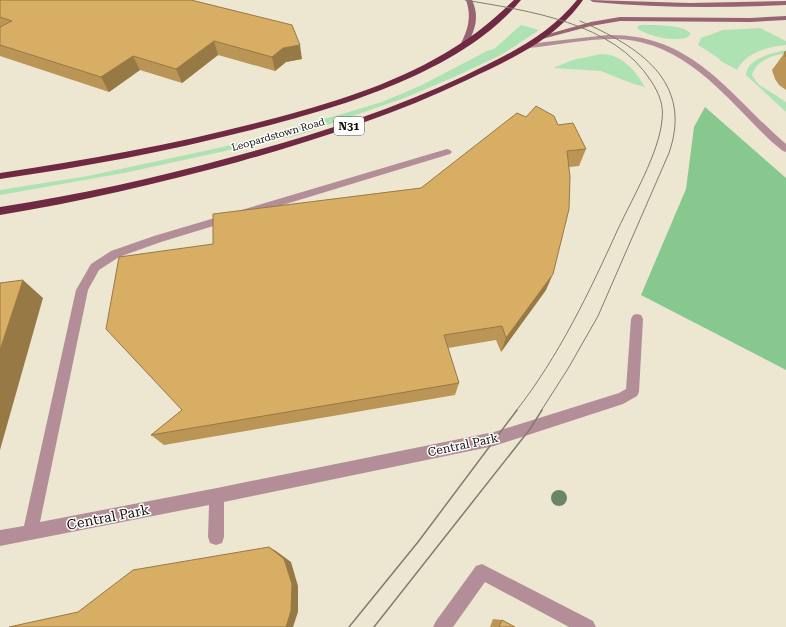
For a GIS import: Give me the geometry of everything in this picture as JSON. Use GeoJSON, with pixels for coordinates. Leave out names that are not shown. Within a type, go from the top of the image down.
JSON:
{"type":"FeatureCollection","features":[{"type":"Feature","properties":{"kind":"highway","name":"Leopardstown Road"},"geometry":{"type":"LineString","coordinates":[[0,176],[114,158],[266,124],[336,104],[396,81],[464,44],[502,18],[518,0]]}},
{"type":"Feature","properties":{"kind":"highway","name":"Leopardstown Road"},"geometry":{"type":"LineString","coordinates":[[0,211],[95,194],[161,179],[295,143],[365,121],[427,96],[528,46],[542,37],[571,13],[580,0]]}},
{"type":"Feature","properties":{"kind":"main road"},"geometry":{"type":"LineString","coordinates":[[464,44],[473,27],[474,17],[469,0]]}},
{"type":"Feature","properties":{"kind":"main road"},"geometry":{"type":"LineString","coordinates":[[592,0],[672,5],[786,3]]}},
{"type":"Feature","properties":{"kind":"main road"},"geometry":{"type":"LineString","coordinates":[[656,0],[672,5]]}},
{"type":"Feature","properties":{"kind":"main road"},"geometry":{"type":"LineString","coordinates":[[542,37],[592,24],[620,19],[750,20],[786,18]]}},
{"type":"Feature","properties":{"kind":"street"},"geometry":{"type":"LineString","coordinates":[[528,46],[619,37],[652,44],[672,51],[705,71],[786,149]]}},
{"type":"Feature","properties":{"kind":"street"},"geometry":{"type":"LineString","coordinates":[[30,532],[82,290],[95,267],[115,254],[158,238],[447,152]]}},
{"type":"Feature","properties":{"kind":"street","name":"Central Park"},"geometry":{"type":"LineString","coordinates":[[0,538],[217,496],[494,439],[623,398],[632,392],[638,319]]}},
{"type":"Feature","properties":{"kind":"street"},"geometry":{"type":"LineString","coordinates":[[216,537],[217,496]]}},
{"type":"Feature","properties":{"kind":"street"},"geometry":{"type":"LineString","coordinates":[[442,627],[482,572],[587,627]]}},
{"type":"Feature","properties":{"kind":"green space"},"geometry":{"type":"Polygon","coordinates":[[[521,25],[539,30],[501,55],[454,77],[407,97],[299,135],[124,173],[0,195],[0,190],[88,176],[223,147],[382,102],[420,86],[487,51],[494,49],[521,25]]]}},
{"type":"Feature","properties":{"kind":"green space"},"geometry":{"type":"Polygon","coordinates":[[[640,25],[660,25],[682,28],[691,34],[679,39],[662,38],[645,33],[637,27],[640,25]]]}},
{"type":"Feature","properties":{"kind":"green space"},"geometry":{"type":"Polygon","coordinates":[[[760,28],[786,41],[786,45],[765,49],[752,55],[741,64],[737,70],[719,60],[720,59],[698,45],[701,38],[723,30],[760,28]]]}},
{"type":"Feature","properties":{"kind":"green space"},"geometry":{"type":"Polygon","coordinates":[[[786,50],[786,54],[776,55],[761,62],[754,70],[752,75],[758,84],[786,102],[786,112],[746,75],[747,69],[756,60],[786,50]]]}},
{"type":"Feature","properties":{"kind":"green space"},"geometry":{"type":"Polygon","coordinates":[[[601,54],[616,57],[622,60],[637,74],[645,87],[601,71],[553,68],[573,60],[601,54]]]}},
{"type":"Feature","properties":{"kind":"green space"},"geometry":{"type":"Polygon","coordinates":[[[705,107],[786,178],[786,370],[641,295],[686,189],[694,127],[705,107]]]}},
{"type":"Feature","properties":{"kind":"building"},"geometry":{"type":"Polygon","coordinates":[[[0,0],[191,0],[292,25],[300,45],[283,48],[272,57],[214,41],[176,69],[133,56],[101,77],[0,45],[0,27],[12,21],[0,17],[0,0]]]}},
{"type":"Feature","properties":{"kind":"building"},"geometry":{"type":"Polygon","coordinates":[[[536,106],[554,116],[558,125],[573,123],[586,149],[567,151],[570,177],[569,209],[553,274],[506,338],[502,326],[444,335],[459,383],[151,435],[182,410],[106,329],[119,257],[213,244],[213,214],[421,188],[517,113],[526,117],[536,106]]]}},
{"type":"Feature","properties":{"kind":"building"},"geometry":{"type":"Polygon","coordinates":[[[23,280],[0,350],[0,283],[23,280]]]}},
{"type":"Feature","properties":{"kind":"building"},"geometry":{"type":"Polygon","coordinates":[[[269,547],[284,559],[292,584],[291,611],[286,627],[9,627],[78,612],[133,570],[269,547]]]}},
{"type":"Feature","properties":{"kind":"building"},"geometry":{"type":"Polygon","coordinates":[[[502,620],[515,627],[499,627],[502,620]]]}},
{"type":"Feature","properties":{"kind":"tram line"},"geometry":{"type":"LineString","coordinates":[[465,0],[542,15],[568,22],[592,32],[615,45],[635,61],[654,86],[659,95],[662,109],[660,133],[656,147],[644,176],[596,277],[560,346],[532,390],[516,411]]}},
{"type":"Feature","properties":{"kind":"tram line"},"geometry":{"type":"LineString","coordinates":[[541,411],[569,367],[598,316],[669,153],[675,128],[674,106],[667,86],[656,69],[622,42],[580,21]]}},
{"type":"Feature","properties":{"kind":"tram line"},"geometry":{"type":"LineString","coordinates":[[349,627],[418,542],[517,410]]}},
{"type":"Feature","properties":{"kind":"tram line"},"geometry":{"type":"LineString","coordinates":[[374,627],[530,429],[542,410]]}}]}
